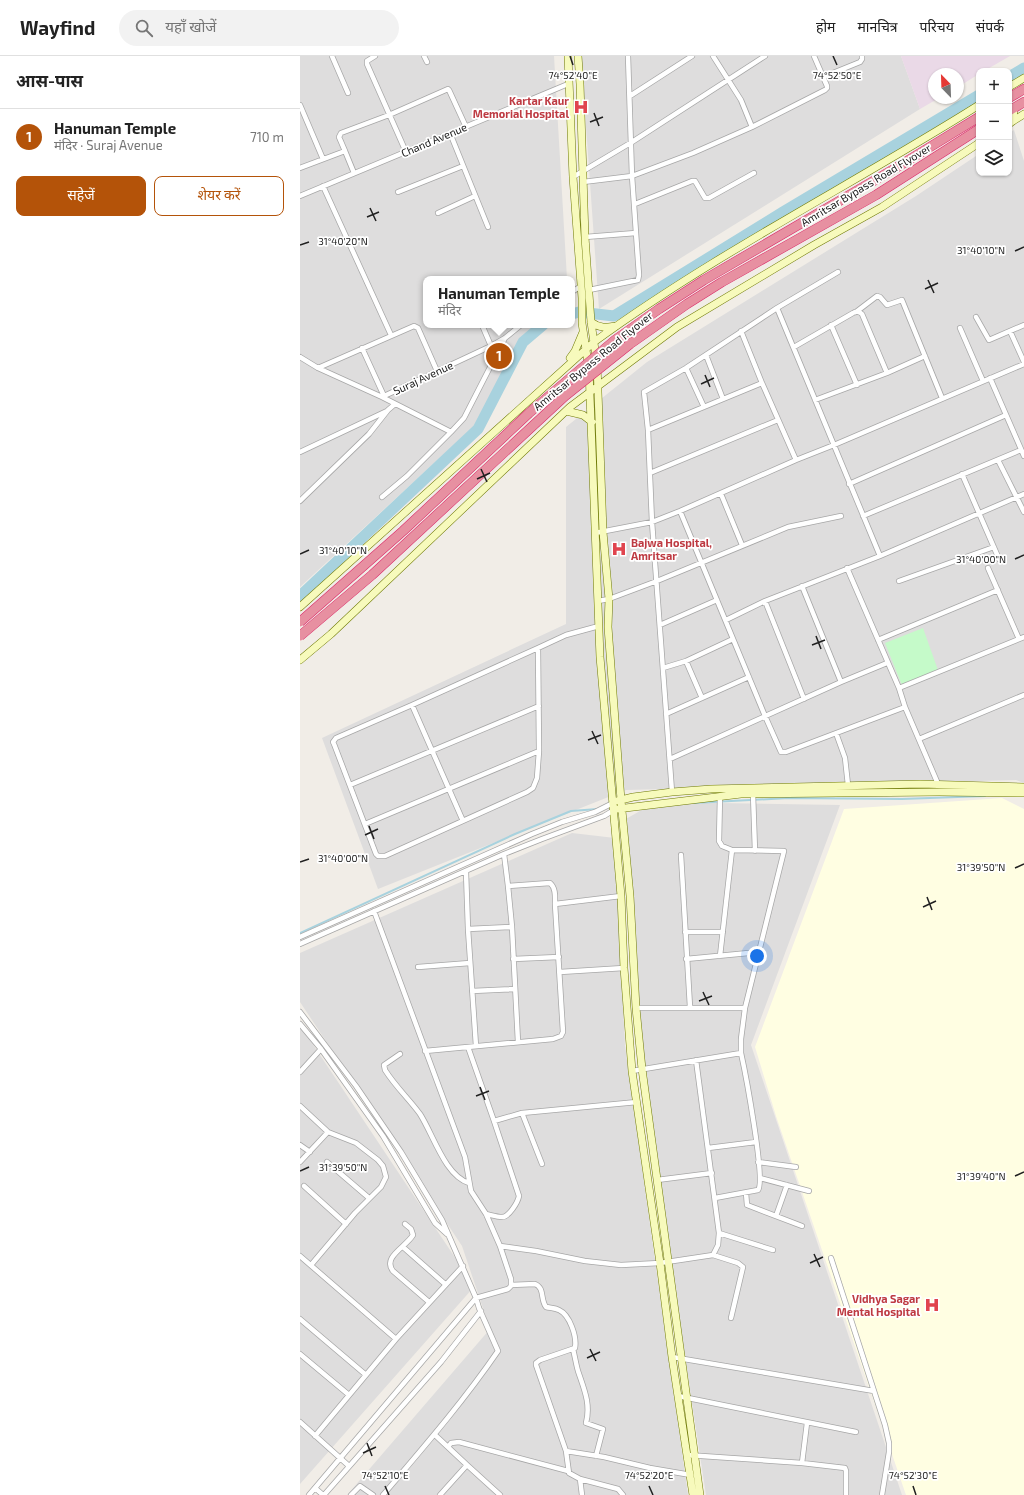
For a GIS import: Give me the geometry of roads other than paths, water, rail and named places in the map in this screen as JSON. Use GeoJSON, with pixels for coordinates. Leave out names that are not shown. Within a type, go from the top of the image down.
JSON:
{"type":"FeatureCollection","features":[{"type":"Feature","properties":{"kind":"highway"},"geometry":{"type":"LineString","coordinates":[[1012,96],[1024,89]]}},
{"type":"Feature","properties":{"kind":"highway"},"geometry":{"type":"LineString","coordinates":[[1012,109],[1024,102]]}},
{"type":"Feature","properties":{"kind":"highway","name":"Amritsar Bypass Road Flyover"},"geometry":{"type":"LineString","coordinates":[[300,622],[403,531],[530,413],[615,340],[704,280],[894,169],[976,119]]}},
{"type":"Feature","properties":{"kind":"highway","name":"Amritsar Bypass Road Flyover"},"geometry":{"type":"LineString","coordinates":[[300,636],[372,575],[565,396],[630,344],[687,304],[722,282],[876,195],[976,131]]}},
{"type":"Feature","properties":{"kind":"street"},"geometry":{"type":"LineString","coordinates":[[332,56],[348,93]]}},
{"type":"Feature","properties":{"kind":"street"},"geometry":{"type":"LineString","coordinates":[[375,56],[367,60],[367,64],[406,152]]}},
{"type":"Feature","properties":{"kind":"street"},"geometry":{"type":"LineString","coordinates":[[424,56],[427,62]]}},
{"type":"Feature","properties":{"kind":"street"},"geometry":{"type":"LineString","coordinates":[[565,367],[575,351],[583,327],[587,295],[581,286],[573,177],[568,56]]}},
{"type":"Feature","properties":{"kind":"street"},"geometry":{"type":"LineString","coordinates":[[578,56],[587,295],[597,364],[598,387],[599,626],[613,802],[618,809],[630,896],[636,1008],[642,1070],[700,1495]]}},
{"type":"Feature","properties":{"kind":"street"},"geometry":{"type":"LineString","coordinates":[[587,295],[638,280],[640,275],[632,176],[628,56]]}},
{"type":"Feature","properties":{"kind":"street"},"geometry":{"type":"LineString","coordinates":[[630,96],[692,56]]}},
{"type":"Feature","properties":{"kind":"street"},"geometry":{"type":"LineString","coordinates":[[713,56],[741,100],[752,127]]}},
{"type":"Feature","properties":{"kind":"street"},"geometry":{"type":"LineString","coordinates":[[573,177],[632,142],[765,56]]}},
{"type":"Feature","properties":{"kind":"street"},"geometry":{"type":"LineString","coordinates":[[583,182],[632,176],[693,153],[752,127],[825,90],[827,87],[814,56]]}},
{"type":"Feature","properties":{"kind":"street"},"geometry":{"type":"LineString","coordinates":[[823,76],[860,62],[862,56]]}},
{"type":"Feature","properties":{"kind":"street"},"geometry":{"type":"LineString","coordinates":[[1012,85],[1024,78]]}},
{"type":"Feature","properties":{"kind":"street","name":"Chand Avenue"},"geometry":{"type":"LineString","coordinates":[[300,196],[568,84]]}},
{"type":"Feature","properties":{"kind":"street"},"geometry":{"type":"LineString","coordinates":[[354,173],[339,137],[340,134],[449,89],[466,127]]}},
{"type":"Feature","properties":{"kind":"street"},"geometry":{"type":"LineString","coordinates":[[300,105],[323,159]]}},
{"type":"Feature","properties":{"kind":"street"},"geometry":{"type":"LineString","coordinates":[[300,607],[594,342],[616,326],[738,247],[918,143],[976,107]]}},
{"type":"Feature","properties":{"kind":"street"},"geometry":{"type":"LineString","coordinates":[[1012,121],[1024,114]]}},
{"type":"Feature","properties":{"kind":"street"},"geometry":{"type":"LineString","coordinates":[[450,133],[488,227]]}},
{"type":"Feature","properties":{"kind":"street"},"geometry":{"type":"LineString","coordinates":[[300,660],[331,634],[566,411],[590,392],[678,327],[814,245],[882,207],[976,145]]}},
{"type":"Feature","properties":{"kind":"street"},"geometry":{"type":"LineString","coordinates":[[300,168],[345,151]]}},
{"type":"Feature","properties":{"kind":"street"},"geometry":{"type":"LineString","coordinates":[[398,192],[463,166]]}},
{"type":"Feature","properties":{"kind":"street"},"geometry":{"type":"LineString","coordinates":[[635,204],[694,181],[704,197],[708,198],[754,173]]}},
{"type":"Feature","properties":{"kind":"street"},"geometry":{"type":"LineString","coordinates":[[324,186],[391,335]]}},
{"type":"Feature","properties":{"kind":"street"},"geometry":{"type":"LineString","coordinates":[[438,213],[476,196]]}},
{"type":"Feature","properties":{"kind":"street"},"geometry":{"type":"LineString","coordinates":[[585,237],[636,233]]}},
{"type":"Feature","properties":{"kind":"street"},"geometry":{"type":"LineString","coordinates":[[672,792],[652,522],[648,430],[644,392],[686,368],[777,308],[838,272]]}},
{"type":"Feature","properties":{"kind":"street"},"geometry":{"type":"LineString","coordinates":[[575,290],[581,286]]}},
{"type":"Feature","properties":{"kind":"street"},"geometry":{"type":"LineString","coordinates":[[794,347],[856,312],[877,296],[880,297],[887,305],[902,300],[942,398]]}},
{"type":"Feature","properties":{"kind":"street"},"geometry":{"type":"LineString","coordinates":[[777,308],[880,556]]}},
{"type":"Feature","properties":{"kind":"street"},"geometry":{"type":"LineString","coordinates":[[856,312],[862,314],[887,373]]}},
{"type":"Feature","properties":{"kind":"street"},"geometry":{"type":"LineString","coordinates":[[976,317],[989,340],[1024,325]]}},
{"type":"Feature","properties":{"kind":"street"},"geometry":{"type":"LineString","coordinates":[[591,320],[604,327],[616,326]]}},
{"type":"Feature","properties":{"kind":"street"},"geometry":{"type":"LineString","coordinates":[[831,325],[856,384]]}},
{"type":"Feature","properties":{"kind":"street"},"geometry":{"type":"LineString","coordinates":[[318,368],[413,326],[418,328],[437,371]]}},
{"type":"Feature","properties":{"kind":"street"},"geometry":{"type":"LineString","coordinates":[[583,327],[589,370],[599,533],[609,599],[608,627],[620,800],[618,809],[624,968],[632,1071],[693,1495]]}},
{"type":"Feature","properties":{"kind":"street"},"geometry":{"type":"LineString","coordinates":[[483,328],[492,346]]}},
{"type":"Feature","properties":{"kind":"street","name":"Suraj Avenue"},"geometry":{"type":"LineString","coordinates":[[300,357],[318,368],[383,397],[492,346],[517,328]]}},
{"type":"Feature","properties":{"kind":"street"},"geometry":{"type":"LineString","coordinates":[[960,328],[983,381]]}},
{"type":"Feature","properties":{"kind":"street"},"geometry":{"type":"LineString","coordinates":[[741,331],[796,460]]}},
{"type":"Feature","properties":{"kind":"street"},"geometry":{"type":"LineString","coordinates":[[599,533],[652,522],[680,511],[1024,363],[1010,331]]}},
{"type":"Feature","properties":{"kind":"street"},"geometry":{"type":"LineString","coordinates":[[382,497],[407,476],[452,432],[464,418],[505,338]]}},
{"type":"Feature","properties":{"kind":"street"},"geometry":{"type":"LineString","coordinates":[[362,348],[383,397],[452,432]]}},
{"type":"Feature","properties":{"kind":"street"},"geometry":{"type":"LineString","coordinates":[[706,355],[723,399]]}},
{"type":"Feature","properties":{"kind":"street"},"geometry":{"type":"LineString","coordinates":[[815,400],[887,373],[926,356]]}},
{"type":"Feature","properties":{"kind":"street"},"geometry":{"type":"LineString","coordinates":[[686,368],[704,407]]}},
{"type":"Feature","properties":{"kind":"street"},"geometry":{"type":"LineString","coordinates":[[990,378],[1024,456]]}},
{"type":"Feature","properties":{"kind":"street"},"geometry":{"type":"LineString","coordinates":[[648,430],[762,383]]}},
{"type":"Feature","properties":{"kind":"street"},"geometry":{"type":"LineString","coordinates":[[300,501],[369,434],[388,410],[395,404]]}},
{"type":"Feature","properties":{"kind":"street"},"geometry":{"type":"LineString","coordinates":[[300,452],[388,410]]}},
{"type":"Feature","properties":{"kind":"street"},"geometry":{"type":"LineString","coordinates":[[566,411],[583,415],[592,422]]}},
{"type":"Feature","properties":{"kind":"street"},"geometry":{"type":"LineString","coordinates":[[849,484],[1006,415]]}},
{"type":"Feature","properties":{"kind":"street"},"geometry":{"type":"LineString","coordinates":[[650,473],[778,420]]}},
{"type":"Feature","properties":{"kind":"street"},"geometry":{"type":"LineString","coordinates":[[863,516],[1021,450]]}},
{"type":"Feature","properties":{"kind":"street"},"geometry":{"type":"LineString","coordinates":[[998,460],[1024,511]]}},
{"type":"Feature","properties":{"kind":"street"},"geometry":{"type":"LineString","coordinates":[[962,474],[999,559]]}},
{"type":"Feature","properties":{"kind":"street"},"geometry":{"type":"LineString","coordinates":[[721,494],[742,545]]}},
{"type":"Feature","properties":{"kind":"street"},"geometry":{"type":"LineString","coordinates":[[726,620],[764,601],[880,556],[1024,494]]}},
{"type":"Feature","properties":{"kind":"street"},"geometry":{"type":"LineString","coordinates":[[680,511],[779,750],[784,753],[905,707]]}},
{"type":"Feature","properties":{"kind":"street"},"geometry":{"type":"LineString","coordinates":[[598,601],[609,599],[657,581],[788,527],[841,516]]}},
{"type":"Feature","properties":{"kind":"street"},"geometry":{"type":"LineString","coordinates":[[899,581],[994,547]]}},
{"type":"Feature","properties":{"kind":"street"},"geometry":{"type":"LineString","coordinates":[[847,568],[899,688],[905,707],[938,784]]}},
{"type":"Feature","properties":{"kind":"street"},"geometry":{"type":"LineString","coordinates":[[899,688],[1022,638],[988,568]]}},
{"type":"Feature","properties":{"kind":"street"},"geometry":{"type":"LineString","coordinates":[[802,586],[841,682]]}},
{"type":"Feature","properties":{"kind":"street"},"geometry":{"type":"LineString","coordinates":[[878,640],[998,590]]}},
{"type":"Feature","properties":{"kind":"street"},"geometry":{"type":"LineString","coordinates":[[660,625],[717,600]]}},
{"type":"Feature","properties":{"kind":"street"},"geometry":{"type":"LineString","coordinates":[[764,601],[804,699]]}},
{"type":"Feature","properties":{"kind":"street"},"geometry":{"type":"LineString","coordinates":[[538,648],[539,751],[537,778],[533,788],[382,857],[378,856],[334,744],[336,738],[566,635],[599,626]]}},
{"type":"Feature","properties":{"kind":"street"},"geometry":{"type":"LineString","coordinates":[[662,668],[686,661],[733,639]]}},
{"type":"Feature","properties":{"kind":"street"},"geometry":{"type":"LineString","coordinates":[[686,661],[702,698]]}},
{"type":"Feature","properties":{"kind":"street"},"geometry":{"type":"LineString","coordinates":[[670,759],[841,682],[887,663]]}},
{"type":"Feature","properties":{"kind":"street"},"geometry":{"type":"LineString","coordinates":[[666,714],[749,677]]}},
{"type":"Feature","properties":{"kind":"street"},"geometry":{"type":"LineString","coordinates":[[919,739],[1024,695]]}},
{"type":"Feature","properties":{"kind":"street"},"geometry":{"type":"LineString","coordinates":[[412,705],[463,821]]}},
{"type":"Feature","properties":{"kind":"street"},"geometry":{"type":"LineString","coordinates":[[350,785],[539,706]]}},
{"type":"Feature","properties":{"kind":"street"},"geometry":{"type":"LineString","coordinates":[[836,733],[845,758],[848,785]]}},
{"type":"Feature","properties":{"kind":"street"},"geometry":{"type":"LineString","coordinates":[[365,824],[539,751]]}},
{"type":"Feature","properties":{"kind":"street"},"geometry":{"type":"LineString","coordinates":[[300,937],[532,834],[562,822],[595,812],[613,802],[620,800],[672,792],[711,789],[938,784],[1024,786]]}},
{"type":"Feature","properties":{"kind":"street"},"geometry":{"type":"LineString","coordinates":[[300,944],[374,910],[466,872],[504,854],[604,816],[618,809],[720,796],[753,794],[1024,792]]}},
{"type":"Feature","properties":{"kind":"street"},"geometry":{"type":"LineString","coordinates":[[753,794],[755,851]]}},
{"type":"Feature","properties":{"kind":"street"},"geometry":{"type":"LineString","coordinates":[[715,1198],[746,1193],[759,1189],[760,1178],[756,1142],[741,1053],[741,1039],[745,1008],[784,851],[732,850],[722,846],[719,841],[720,796]]}},
{"type":"Feature","properties":{"kind":"street"},"geometry":{"type":"LineString","coordinates":[[720,956],[732,850]]}},
{"type":"Feature","properties":{"kind":"street"},"geometry":{"type":"LineString","coordinates":[[504,854],[512,927],[518,1042]]}},
{"type":"Feature","properties":{"kind":"street"},"geometry":{"type":"LineString","coordinates":[[681,855],[690,1007]]}},
{"type":"Feature","properties":{"kind":"street"},"geometry":{"type":"LineString","coordinates":[[466,872],[468,929],[476,1046]]}},
{"type":"Feature","properties":{"kind":"street"},"geometry":{"type":"LineString","coordinates":[[425,1051],[553,1039],[562,1034],[555,891],[550,883],[508,886]]}},
{"type":"Feature","properties":{"kind":"street"},"geometry":{"type":"LineString","coordinates":[[555,904],[621,896]]}},
{"type":"Feature","properties":{"kind":"street"},"geometry":{"type":"LineString","coordinates":[[374,910],[425,1051],[466,1157],[469,1183],[473,1195],[486,1214],[500,1246],[511,1279],[511,1285]]}},
{"type":"Feature","properties":{"kind":"street"},"geometry":{"type":"LineString","coordinates":[[468,929],[512,927]]}},
{"type":"Feature","properties":{"kind":"street"},"geometry":{"type":"LineString","coordinates":[[685,932],[723,932]]}},
{"type":"Feature","properties":{"kind":"street"},"geometry":{"type":"LineString","coordinates":[[686,959],[759,952]]}},
{"type":"Feature","properties":{"kind":"street"},"geometry":{"type":"LineString","coordinates":[[513,959],[559,958]]}},
{"type":"Feature","properties":{"kind":"street"},"geometry":{"type":"LineString","coordinates":[[418,966],[470,963]]}},
{"type":"Feature","properties":{"kind":"street"},"geometry":{"type":"LineString","coordinates":[[560,972],[624,968]]}},
{"type":"Feature","properties":{"kind":"street"},"geometry":{"type":"LineString","coordinates":[[472,991],[515,989]]}},
{"type":"Feature","properties":{"kind":"street"},"geometry":{"type":"LineString","coordinates":[[636,1008],[745,1008]]}},
{"type":"Feature","properties":{"kind":"street"},"geometry":{"type":"LineString","coordinates":[[300,1012],[379,1119],[442,1220],[463,1266],[498,1351],[473,1388],[383,1495]]}},
{"type":"Feature","properties":{"kind":"street"},"geometry":{"type":"LineString","coordinates":[[300,1025],[321,1049],[384,1136],[435,1223],[448,1236]]}},
{"type":"Feature","properties":{"kind":"street"},"geometry":{"type":"LineString","coordinates":[[468,1047],[519,1194],[519,1198],[506,1216],[502,1217],[486,1214]]}},
{"type":"Feature","properties":{"kind":"street"},"geometry":{"type":"LineString","coordinates":[[300,1072],[321,1049]]}},
{"type":"Feature","properties":{"kind":"street"},"geometry":{"type":"LineString","coordinates":[[632,1071],[741,1053]]}},
{"type":"Feature","properties":{"kind":"street"},"geometry":{"type":"LineString","coordinates":[[400,1054],[387,1062],[384,1068],[423,1119],[450,1167],[462,1179],[469,1183]]}},
{"type":"Feature","properties":{"kind":"street"},"geometry":{"type":"LineString","coordinates":[[696,1060],[719,1233],[718,1245],[713,1255]]}},
{"type":"Feature","properties":{"kind":"street"},"geometry":{"type":"LineString","coordinates":[[494,1121],[522,1113],[637,1102]]}},
{"type":"Feature","properties":{"kind":"street"},"geometry":{"type":"LineString","coordinates":[[300,1106],[328,1132],[356,1143],[378,1160],[383,1166],[386,1177],[311,1265]]}},
{"type":"Feature","properties":{"kind":"street"},"geometry":{"type":"LineString","coordinates":[[522,1113],[542,1164]]}},
{"type":"Feature","properties":{"kind":"street"},"geometry":{"type":"LineString","coordinates":[[300,1162],[328,1132]]}},
{"type":"Feature","properties":{"kind":"street"},"geometry":{"type":"LineString","coordinates":[[708,1148],[756,1142]]}},
{"type":"Feature","properties":{"kind":"street"},"geometry":{"type":"LineString","coordinates":[[300,1145],[310,1152]]}},
{"type":"Feature","properties":{"kind":"street"},"geometry":{"type":"LineString","coordinates":[[327,1162],[369,1198]]}},
{"type":"Feature","properties":{"kind":"street"},"geometry":{"type":"LineString","coordinates":[[758,1162],[796,1167]]}},
{"type":"Feature","properties":{"kind":"street"},"geometry":{"type":"LineString","coordinates":[[657,1180],[712,1173]]}},
{"type":"Feature","properties":{"kind":"street"},"geometry":{"type":"LineString","coordinates":[[760,1178],[809,1191]]}},
{"type":"Feature","properties":{"kind":"street"},"geometry":{"type":"LineString","coordinates":[[776,1216],[786,1185]]}},
{"type":"Feature","properties":{"kind":"street"},"geometry":{"type":"LineString","coordinates":[[304,1186],[346,1224]]}},
{"type":"Feature","properties":{"kind":"street"},"geometry":{"type":"LineString","coordinates":[[746,1193],[747,1205],[802,1226]]}},
{"type":"Feature","properties":{"kind":"street"},"geometry":{"type":"LineString","coordinates":[[405,1224],[411,1229],[413,1235],[390,1259],[389,1264],[391,1269],[429,1302]]}},
{"type":"Feature","properties":{"kind":"street"},"geometry":{"type":"LineString","coordinates":[[719,1233],[773,1250]]}},
{"type":"Feature","properties":{"kind":"street"},"geometry":{"type":"LineString","coordinates":[[403,1246],[445,1284]]}},
{"type":"Feature","properties":{"kind":"street"},"geometry":{"type":"LineString","coordinates":[[500,1246],[536,1250],[604,1264],[639,1265],[713,1255],[738,1262],[743,1267],[731,1318]]}},
{"type":"Feature","properties":{"kind":"street"},"geometry":{"type":"LineString","coordinates":[[300,1256],[396,1339]]}},
{"type":"Feature","properties":{"kind":"street"},"geometry":{"type":"LineString","coordinates":[[831,1258],[874,1391],[889,1443],[887,1470],[882,1495]]}},
{"type":"Feature","properties":{"kind":"street"},"geometry":{"type":"LineString","coordinates":[[316,1436],[396,1339],[463,1266]]}},
{"type":"Feature","properties":{"kind":"street"},"geometry":{"type":"LineString","coordinates":[[309,1495],[476,1298],[508,1288],[511,1285],[535,1284],[540,1287],[545,1305],[548,1308],[564,1313],[568,1319],[575,1343],[573,1350],[577,1369],[587,1394],[589,1413],[586,1422],[603,1429],[596,1456]]}},
{"type":"Feature","properties":{"kind":"street"},"geometry":{"type":"LineString","coordinates":[[315,1488],[323,1495],[441,1362],[481,1311]]}},
{"type":"Feature","properties":{"kind":"street"},"geometry":{"type":"LineString","coordinates":[[300,1319],[366,1375]]}},
{"type":"Feature","properties":{"kind":"street"},"geometry":{"type":"LineString","coordinates":[[573,1350],[545,1358],[536,1363],[566,1451],[569,1475],[580,1480],[618,1489],[623,1495]]}},
{"type":"Feature","properties":{"kind":"street"},"geometry":{"type":"LineString","coordinates":[[300,1354],[349,1395]]}},
{"type":"Feature","properties":{"kind":"street"},"geometry":{"type":"LineString","coordinates":[[672,1357],[874,1391]]}},
{"type":"Feature","properties":{"kind":"street"},"geometry":{"type":"LineString","coordinates":[[678,1396],[856,1432]]}},
{"type":"Feature","properties":{"kind":"street"},"geometry":{"type":"LineString","coordinates":[[300,1422],[349,1466]]}},
{"type":"Feature","properties":{"kind":"street"},"geometry":{"type":"LineString","coordinates":[[802,1463],[807,1423]]}},
{"type":"Feature","properties":{"kind":"street"},"geometry":{"type":"LineString","coordinates":[[435,1434],[500,1495]]}},
{"type":"Feature","properties":{"kind":"street"},"geometry":{"type":"LineString","coordinates":[[448,1447],[451,1443],[459,1442],[568,1471]]}},
{"type":"Feature","properties":{"kind":"street"},"geometry":{"type":"LineString","coordinates":[[566,1451],[650,1468],[691,1474]]}},
{"type":"Feature","properties":{"kind":"street"},"geometry":{"type":"LineString","coordinates":[[687,1455],[802,1463],[845,1468],[846,1495]]}},
{"type":"Feature","properties":{"kind":"street"},"geometry":{"type":"LineString","coordinates":[[440,1495],[467,1465]]}},
{"type":"Feature","properties":{"kind":"street"},"geometry":{"type":"LineString","coordinates":[[580,1480],[582,1495]]}},
{"type":"Feature","properties":{"kind":"street"},"geometry":{"type":"LineString","coordinates":[[351,1495],[360,1486],[373,1495]]}},
{"type":"Feature","properties":{"kind":"waterway"},"geometry":{"type":"LineString","coordinates":[[1012,75],[1024,68]]}},
{"type":"Feature","properties":{"kind":"waterway"},"geometry":{"type":"LineString","coordinates":[[575,313],[579,312],[614,316],[783,212],[976,97]]}},
{"type":"Feature","properties":{"kind":"waterway"},"geometry":{"type":"LineString","coordinates":[[300,596],[478,429],[523,342],[539,328]]}},
{"type":"Feature","properties":{"kind":"waterway"},"geometry":{"type":"LineString","coordinates":[[694,803],[789,798],[902,799],[985,796]]}},
{"type":"Feature","properties":{"kind":"waterway"},"geometry":{"type":"LineString","coordinates":[[300,933],[515,834],[571,811],[598,809]]}},
{"type":"Feature","properties":{"kind":"place","name":"Kartar Kaur Memorial Hospital"},"geometry":{"type":"Point","coordinates":[581,107]}},
{"type":"Feature","properties":{"kind":"place","name":"Hanuman Temple"},"geometry":{"type":"Point","coordinates":[499,356]}},
{"type":"Feature","properties":{"kind":"place","name":"Bajwa Hospital, Amritsar"},"geometry":{"type":"Point","coordinates":[619,549]}},
{"type":"Feature","properties":{"kind":"place","name":"Vidhya Sagar Mental Hospital"},"geometry":{"type":"Point","coordinates":[932,1305]}}]}
